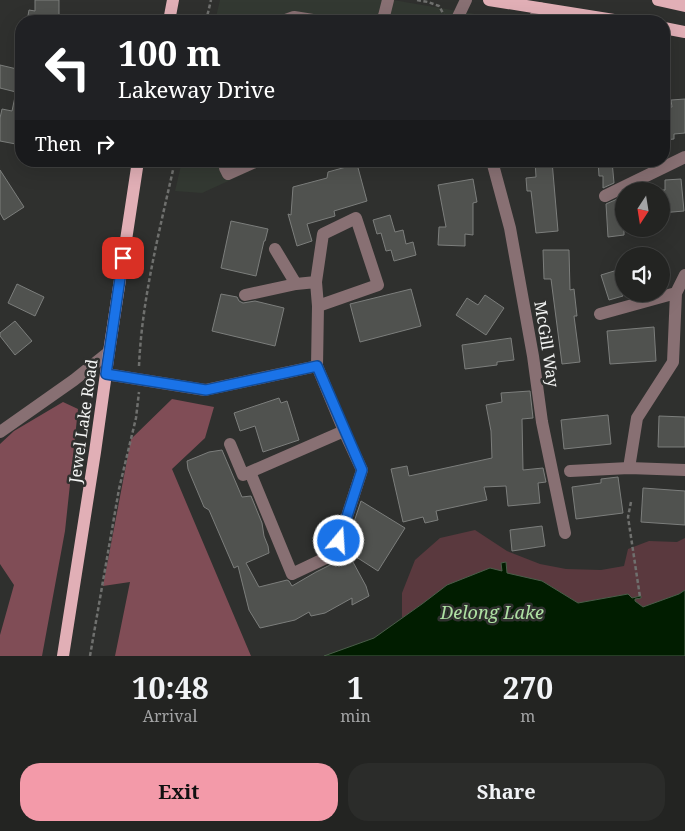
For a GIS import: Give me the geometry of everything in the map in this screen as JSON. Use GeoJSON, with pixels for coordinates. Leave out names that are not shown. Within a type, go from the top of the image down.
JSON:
{"type":"FeatureCollection","features":[{"type":"Feature","properties":{"kind":"main road"},"geometry":{"type":"LineString","coordinates":[[170,15],[173,0]]}},
{"type":"Feature","properties":{"kind":"main road"},"geometry":{"type":"LineString","coordinates":[[489,0],[583,15]]}},
{"type":"Feature","properties":{"kind":"main road"},"geometry":{"type":"LineString","coordinates":[[658,0],[685,6]]}},
{"type":"Feature","properties":{"kind":"main road"},"geometry":{"type":"LineString","coordinates":[[670,29],[685,32]]}},
{"type":"Feature","properties":{"kind":"main road","name":"Jewel Lake Road"},"geometry":{"type":"LineString","coordinates":[[63,656],[137,167]]}},
{"type":"Feature","properties":{"kind":"street"},"geometry":{"type":"LineString","coordinates":[[384,15],[388,0]]}},
{"type":"Feature","properties":{"kind":"street"},"geometry":{"type":"LineString","coordinates":[[458,15],[466,0]]}},
{"type":"Feature","properties":{"kind":"street"},"geometry":{"type":"LineString","coordinates":[[536,15],[540,8]]}},
{"type":"Feature","properties":{"kind":"street"},"geometry":{"type":"LineString","coordinates":[[670,164],[685,157]]}},
{"type":"Feature","properties":{"kind":"street","name":"McGill Way"},"geometry":{"type":"LineString","coordinates":[[494,167],[510,228],[533,356],[542,422],[565,532]]}},
{"type":"Feature","properties":{"kind":"street"},"geometry":{"type":"LineString","coordinates":[[605,196],[664,167]]}},
{"type":"Feature","properties":{"kind":"street"},"geometry":{"type":"LineString","coordinates":[[250,472],[292,574],[330,556],[339,541],[362,470],[317,366],[318,306],[316,282],[323,234],[356,218],[378,285],[318,306]]}},
{"type":"Feature","properties":{"kind":"street"},"geometry":{"type":"LineString","coordinates":[[275,249],[296,284]]}},
{"type":"Feature","properties":{"kind":"street"},"geometry":{"type":"LineString","coordinates":[[629,468],[637,418],[673,362],[676,293],[685,275]]}},
{"type":"Feature","properties":{"kind":"street"},"geometry":{"type":"LineString","coordinates":[[245,294],[316,282]]}},
{"type":"Feature","properties":{"kind":"street"},"geometry":{"type":"LineString","coordinates":[[600,314],[676,293]]}},
{"type":"Feature","properties":{"kind":"street"},"geometry":{"type":"LineString","coordinates":[[0,432],[74,380],[109,352]]}},
{"type":"Feature","properties":{"kind":"street"},"geometry":{"type":"LineString","coordinates":[[106,374],[206,390],[317,366]]}},
{"type":"Feature","properties":{"kind":"street"},"geometry":{"type":"LineString","coordinates":[[230,444],[243,475],[344,431]]}},
{"type":"Feature","properties":{"kind":"street"},"geometry":{"type":"LineString","coordinates":[[570,471],[629,468],[685,470]]}},
{"type":"Feature","properties":{"kind":"path"},"geometry":{"type":"LineString","coordinates":[[207,15],[211,0]]}},
{"type":"Feature","properties":{"kind":"path"},"geometry":{"type":"LineString","coordinates":[[417,0],[439,6],[449,15]]}},
{"type":"Feature","properties":{"kind":"path"},"geometry":{"type":"LineString","coordinates":[[90,656],[119,489],[137,411],[141,334],[153,261],[174,167]]}},
{"type":"Feature","properties":{"kind":"path"},"geometry":{"type":"LineString","coordinates":[[631,502],[628,517],[640,597]]}},
{"type":"Feature","properties":{"kind":"shaded area"},"geometry":{"type":"Polygon","coordinates":[[[220,0],[393,0],[475,14],[474,15],[216,15],[220,0]]]}},
{"type":"Feature","properties":{"kind":"shaded area"},"geometry":{"type":"Polygon","coordinates":[[[181,167],[259,167],[202,193],[175,191],[181,167]]]}},
{"type":"Feature","properties":{"kind":"shaded area"},"geometry":{"type":"Polygon","coordinates":[[[172,399],[214,407],[205,438],[172,469],[251,656],[115,656],[130,582],[103,586],[131,439],[172,399]]]}},
{"type":"Feature","properties":{"kind":"shaded area"},"geometry":{"type":"Polygon","coordinates":[[[63,402],[78,409],[65,531],[42,656],[0,656],[0,635],[14,585],[0,564],[0,444],[14,431],[63,402]]]}},
{"type":"Feature","properties":{"kind":"shaded area"},"geometry":{"type":"Polygon","coordinates":[[[475,530],[507,551],[540,564],[566,569],[601,570],[624,566],[628,549],[649,541],[677,542],[685,538],[685,590],[643,608],[628,594],[578,603],[542,581],[422,604],[402,618],[402,593],[415,560],[440,538],[475,530]]]}},
{"type":"Feature","properties":{"kind":"water","name":"Delong Lake"},"geometry":{"type":"Polygon","coordinates":[[[506,562],[507,573],[542,581],[578,603],[628,594],[632,598],[641,596],[641,598],[635,599],[635,601],[643,607],[685,590],[685,656],[324,656],[374,638],[447,585],[490,568],[502,571],[501,563],[506,562]]]}},
{"type":"Feature","properties":{"kind":"building"},"geometry":{"type":"Polygon","coordinates":[[[35,0],[59,0],[59,15],[28,15],[29,10],[35,11],[35,0]]]}},
{"type":"Feature","properties":{"kind":"building"},"geometry":{"type":"Polygon","coordinates":[[[0,65],[15,69],[15,92],[0,88],[0,65]]]}},
{"type":"Feature","properties":{"kind":"building"},"geometry":{"type":"Polygon","coordinates":[[[15,97],[15,144],[0,141],[2,109],[12,111],[15,97]]]}},
{"type":"Feature","properties":{"kind":"building"},"geometry":{"type":"Polygon","coordinates":[[[685,99],[685,133],[674,134],[674,139],[670,139],[670,107],[672,107],[671,100],[685,99]]]}},
{"type":"Feature","properties":{"kind":"building"},"geometry":{"type":"Polygon","coordinates":[[[346,167],[358,167],[367,201],[334,211],[335,216],[307,224],[312,241],[297,246],[288,214],[291,215],[293,187],[327,178],[328,172],[346,167]]]}},
{"type":"Feature","properties":{"kind":"building"},"geometry":{"type":"Polygon","coordinates":[[[535,167],[553,167],[558,231],[536,233],[531,191],[527,191],[526,178],[536,177],[535,167]]]}},
{"type":"Feature","properties":{"kind":"building"},"geometry":{"type":"Polygon","coordinates":[[[598,167],[613,167],[614,183],[603,188],[603,176],[599,176],[598,167]]]}},
{"type":"Feature","properties":{"kind":"building"},"geometry":{"type":"Polygon","coordinates":[[[0,170],[24,207],[4,220],[0,213],[0,170]]]}},
{"type":"Feature","properties":{"kind":"building"},"geometry":{"type":"Polygon","coordinates":[[[473,179],[477,202],[473,203],[473,235],[465,234],[465,246],[438,245],[439,227],[446,227],[438,185],[473,179]]]}},
{"type":"Feature","properties":{"kind":"building"},"geometry":{"type":"Polygon","coordinates":[[[681,179],[684,211],[670,212],[670,182],[665,182],[665,180],[681,179]]]}},
{"type":"Feature","properties":{"kind":"building"},"geometry":{"type":"Polygon","coordinates":[[[615,200],[615,236],[608,237],[606,204],[615,200]]]}},
{"type":"Feature","properties":{"kind":"building"},"geometry":{"type":"Polygon","coordinates":[[[390,215],[395,232],[403,230],[406,244],[413,242],[416,255],[394,261],[391,250],[386,251],[381,233],[377,234],[373,220],[390,215]]]}},
{"type":"Feature","properties":{"kind":"building"},"geometry":{"type":"Polygon","coordinates":[[[231,221],[268,229],[256,276],[221,268],[231,221]]]}},
{"type":"Feature","properties":{"kind":"building"},"geometry":{"type":"Polygon","coordinates":[[[543,250],[569,250],[570,290],[574,289],[577,316],[574,316],[580,362],[562,364],[551,279],[544,279],[543,250]]]}},
{"type":"Feature","properties":{"kind":"building"},"geometry":{"type":"Polygon","coordinates":[[[615,271],[615,298],[609,300],[601,275],[615,271]]]}},
{"type":"Feature","properties":{"kind":"building"},"geometry":{"type":"Polygon","coordinates":[[[17,284],[44,297],[35,316],[8,303],[17,284]]]}},
{"type":"Feature","properties":{"kind":"building"},"geometry":{"type":"Polygon","coordinates":[[[411,289],[421,326],[360,342],[350,304],[411,289]]]}},
{"type":"Feature","properties":{"kind":"building"},"geometry":{"type":"Polygon","coordinates":[[[221,294],[237,297],[243,303],[255,301],[284,308],[275,346],[212,331],[221,294]]]}},
{"type":"Feature","properties":{"kind":"building"},"geometry":{"type":"Polygon","coordinates":[[[485,295],[504,308],[486,335],[456,315],[467,298],[478,305],[485,295]]]}},
{"type":"Feature","properties":{"kind":"building"},"geometry":{"type":"Polygon","coordinates":[[[15,321],[32,341],[15,355],[0,336],[0,333],[15,321]]]}},
{"type":"Feature","properties":{"kind":"building"},"geometry":{"type":"Polygon","coordinates":[[[654,327],[656,361],[610,364],[607,331],[654,327]]]}},
{"type":"Feature","properties":{"kind":"building"},"geometry":{"type":"Polygon","coordinates":[[[511,338],[514,360],[497,362],[497,365],[465,369],[462,345],[511,338]]]}},
{"type":"Feature","properties":{"kind":"building"},"geometry":{"type":"Polygon","coordinates":[[[530,391],[533,418],[522,419],[523,470],[543,468],[546,482],[538,483],[540,503],[508,506],[506,486],[484,487],[487,500],[436,511],[438,520],[425,523],[423,517],[403,522],[391,469],[407,466],[409,476],[492,458],[491,431],[486,405],[502,402],[501,393],[530,391]]]}},
{"type":"Feature","properties":{"kind":"building"},"geometry":{"type":"Polygon","coordinates":[[[279,398],[281,403],[287,401],[299,440],[263,452],[255,426],[240,431],[234,413],[279,398]]]}},
{"type":"Feature","properties":{"kind":"building"},"geometry":{"type":"Polygon","coordinates":[[[608,415],[611,444],[564,449],[561,420],[608,415]]]}},
{"type":"Feature","properties":{"kind":"building"},"geometry":{"type":"Polygon","coordinates":[[[659,416],[685,417],[685,447],[658,447],[659,416]]]}},
{"type":"Feature","properties":{"kind":"building"},"geometry":{"type":"Polygon","coordinates":[[[222,450],[242,497],[251,496],[262,523],[269,553],[246,563],[259,587],[287,580],[292,586],[334,563],[359,525],[354,522],[361,501],[405,528],[378,571],[347,551],[366,586],[369,596],[352,605],[352,598],[325,613],[311,616],[309,612],[295,620],[260,628],[249,610],[238,566],[234,568],[209,510],[204,507],[188,469],[187,461],[209,452],[222,450]]]}},
{"type":"Feature","properties":{"kind":"building"},"geometry":{"type":"Polygon","coordinates":[[[618,477],[623,513],[576,519],[572,487],[601,483],[601,479],[618,477]]]}},
{"type":"Feature","properties":{"kind":"building"},"geometry":{"type":"Polygon","coordinates":[[[643,488],[685,491],[685,525],[641,522],[643,488]]]}},
{"type":"Feature","properties":{"kind":"building"},"geometry":{"type":"Polygon","coordinates":[[[542,526],[545,546],[512,551],[510,530],[542,526]]]}},
{"type":"Feature","properties":{"kind":"route"},"geometry":{"type":"LineString","coordinates":[[123,258],[106,374],[206,390],[317,366],[362,470],[339,541]]}}]}
